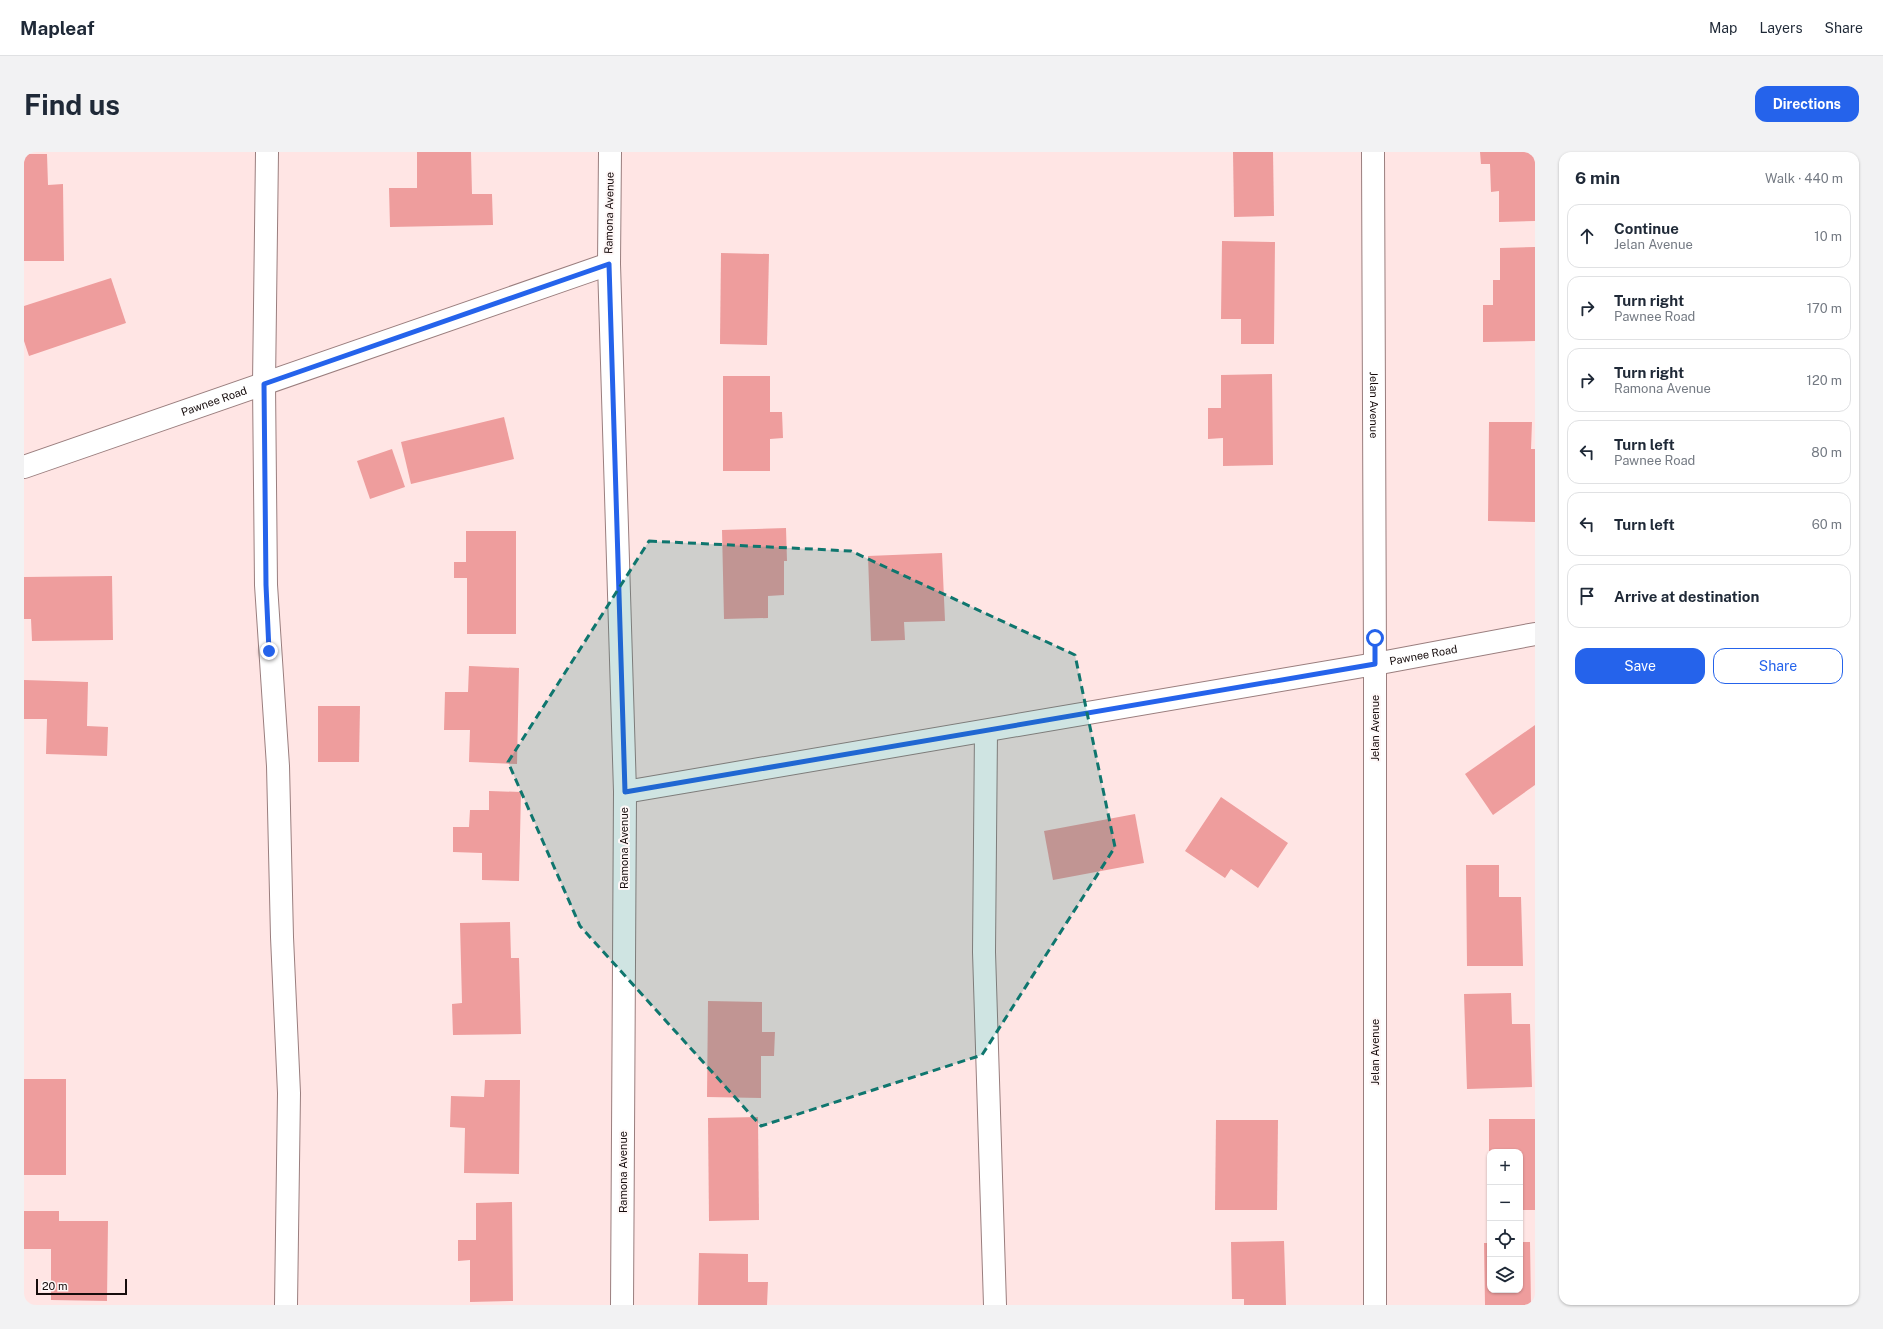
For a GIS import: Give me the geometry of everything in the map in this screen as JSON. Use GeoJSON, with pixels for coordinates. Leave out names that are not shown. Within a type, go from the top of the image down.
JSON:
{"type":"FeatureCollection","features":[{"type":"Feature","properties":{"kind":"street"},"geometry":{"type":"LineString","coordinates":[[267,152],[264,384],[266,585],[278,766],[282,936],[289,1093],[286,1305]]}},
{"type":"Feature","properties":{"kind":"street","name":"Ramona Avenue"},"geometry":{"type":"LineString","coordinates":[[610,152],[609,264],[625,792],[622,1305]]}},
{"type":"Feature","properties":{"kind":"street","name":"Jelan Avenue"},"geometry":{"type":"LineString","coordinates":[[1373,152],[1375,1305]]}},
{"type":"Feature","properties":{"kind":"street","name":"Pawnee Road"},"geometry":{"type":"LineString","coordinates":[[24,467],[609,264]]}},
{"type":"Feature","properties":{"kind":"street","name":"Pawnee Road"},"geometry":{"type":"LineString","coordinates":[[625,792],[1375,664],[1535,634]]}},
{"type":"Feature","properties":{"kind":"street"},"geometry":{"type":"LineString","coordinates":[[986,731],[984,952],[995,1305]]}},
{"type":"Feature","properties":{"kind":"highlighted area"},"geometry":{"type":"Polygon","coordinates":[[[649,541],[851,551],[1075,655],[1115,847],[982,1055],[761,1126],[580,926],[508,762],[649,541]]]}},
{"type":"Feature","properties":{"kind":"building"},"geometry":{"type":"Polygon","coordinates":[[[417,152],[471,152],[472,194],[492,194],[493,225],[390,227],[389,188],[417,188],[417,152]]]}},
{"type":"Feature","properties":{"kind":"building"},"geometry":{"type":"Polygon","coordinates":[[[1233,152],[1273,152],[1274,216],[1234,217],[1233,152]]]}},
{"type":"Feature","properties":{"kind":"building"},"geometry":{"type":"Polygon","coordinates":[[[1480,152],[1535,152],[1535,221],[1499,222],[1499,191],[1491,192],[1490,164],[1481,164],[1480,152]]]}},
{"type":"Feature","properties":{"kind":"building"},"geometry":{"type":"Polygon","coordinates":[[[24,154],[47,154],[48,185],[63,184],[64,261],[24,261],[24,154]]]}},
{"type":"Feature","properties":{"kind":"building"},"geometry":{"type":"Polygon","coordinates":[[[1222,241],[1275,242],[1274,344],[1241,344],[1241,319],[1221,319],[1222,241]]]}},
{"type":"Feature","properties":{"kind":"building"},"geometry":{"type":"Polygon","coordinates":[[[1535,247],[1535,341],[1483,342],[1483,305],[1493,305],[1493,280],[1500,280],[1500,248],[1535,247]]]}},
{"type":"Feature","properties":{"kind":"building"},"geometry":{"type":"Polygon","coordinates":[[[721,253],[769,254],[767,345],[720,344],[721,253]]]}},
{"type":"Feature","properties":{"kind":"building"},"geometry":{"type":"Polygon","coordinates":[[[111,278],[126,323],[29,356],[24,341],[24,306],[111,278]]]}},
{"type":"Feature","properties":{"kind":"building"},"geometry":{"type":"Polygon","coordinates":[[[1272,374],[1273,465],[1223,466],[1223,438],[1208,439],[1208,408],[1221,408],[1221,375],[1272,374]]]}},
{"type":"Feature","properties":{"kind":"building"},"geometry":{"type":"Polygon","coordinates":[[[723,376],[770,376],[770,412],[782,412],[783,438],[770,439],[770,471],[723,471],[723,376]]]}},
{"type":"Feature","properties":{"kind":"building"},"geometry":{"type":"Polygon","coordinates":[[[504,417],[514,459],[411,484],[401,442],[504,417]]]}},
{"type":"Feature","properties":{"kind":"building"},"geometry":{"type":"Polygon","coordinates":[[[1489,422],[1532,422],[1531,449],[1535,449],[1535,522],[1488,521],[1489,422]]]}},
{"type":"Feature","properties":{"kind":"building"},"geometry":{"type":"Polygon","coordinates":[[[392,449],[405,487],[370,499],[357,461],[392,449]]]}},
{"type":"Feature","properties":{"kind":"building"},"geometry":{"type":"Polygon","coordinates":[[[786,528],[787,561],[784,561],[784,595],[768,596],[768,618],[724,619],[722,530],[786,528]]]}},
{"type":"Feature","properties":{"kind":"building"},"geometry":{"type":"Polygon","coordinates":[[[466,531],[516,531],[516,634],[467,634],[467,578],[454,578],[454,562],[466,562],[466,531]]]}},
{"type":"Feature","properties":{"kind":"building"},"geometry":{"type":"Polygon","coordinates":[[[942,553],[945,621],[904,622],[905,640],[871,641],[868,556],[942,553]]]}},
{"type":"Feature","properties":{"kind":"building"},"geometry":{"type":"Polygon","coordinates":[[[112,576],[113,640],[32,641],[31,619],[24,619],[24,577],[112,576]]]}},
{"type":"Feature","properties":{"kind":"building"},"geometry":{"type":"Polygon","coordinates":[[[469,666],[519,668],[517,764],[469,762],[470,730],[444,730],[445,692],[468,692],[469,666]]]}},
{"type":"Feature","properties":{"kind":"building"},"geometry":{"type":"Polygon","coordinates":[[[24,680],[88,682],[87,726],[108,727],[107,756],[46,754],[47,719],[24,719],[24,680]]]}},
{"type":"Feature","properties":{"kind":"building"},"geometry":{"type":"Polygon","coordinates":[[[318,706],[360,706],[359,762],[318,762],[318,706]]]}},
{"type":"Feature","properties":{"kind":"building"},"geometry":{"type":"Polygon","coordinates":[[[1535,725],[1535,785],[1493,815],[1465,774],[1535,725]]]}},
{"type":"Feature","properties":{"kind":"building"},"geometry":{"type":"Polygon","coordinates":[[[489,791],[521,792],[519,881],[482,880],[482,853],[453,852],[453,827],[469,827],[470,810],[489,810],[489,791]]]}},
{"type":"Feature","properties":{"kind":"building"},"geometry":{"type":"Polygon","coordinates":[[[1221,797],[1288,843],[1258,888],[1231,869],[1225,878],[1185,851],[1221,797]]]}},
{"type":"Feature","properties":{"kind":"building"},"geometry":{"type":"Polygon","coordinates":[[[1135,814],[1144,863],[1053,880],[1044,831],[1135,814]]]}},
{"type":"Feature","properties":{"kind":"building"},"geometry":{"type":"Polygon","coordinates":[[[1466,865],[1499,865],[1499,897],[1521,897],[1523,966],[1467,966],[1466,865]]]}},
{"type":"Feature","properties":{"kind":"building"},"geometry":{"type":"Polygon","coordinates":[[[510,922],[511,958],[519,958],[521,1034],[453,1035],[452,1004],[462,1003],[460,923],[510,922]]]}},
{"type":"Feature","properties":{"kind":"building"},"geometry":{"type":"Polygon","coordinates":[[[1511,993],[1512,1024],[1530,1024],[1532,1087],[1467,1089],[1464,994],[1511,993]]]}},
{"type":"Feature","properties":{"kind":"building"},"geometry":{"type":"Polygon","coordinates":[[[708,1001],[762,1002],[762,1032],[775,1032],[774,1056],[761,1056],[761,1098],[707,1097],[708,1001]]]}},
{"type":"Feature","properties":{"kind":"building"},"geometry":{"type":"Polygon","coordinates":[[[24,1079],[66,1079],[66,1175],[24,1175],[24,1079]]]}},
{"type":"Feature","properties":{"kind":"building"},"geometry":{"type":"Polygon","coordinates":[[[485,1080],[520,1080],[519,1174],[464,1173],[465,1128],[450,1127],[451,1096],[484,1097],[485,1080]]]}},
{"type":"Feature","properties":{"kind":"building"},"geometry":{"type":"Polygon","coordinates":[[[758,1117],[759,1220],[709,1221],[708,1118],[758,1117]]]}},
{"type":"Feature","properties":{"kind":"building"},"geometry":{"type":"Polygon","coordinates":[[[1489,1119],[1535,1119],[1535,1210],[1523,1210],[1523,1149],[1489,1149],[1489,1119]]]}},
{"type":"Feature","properties":{"kind":"building"},"geometry":{"type":"Polygon","coordinates":[[[1216,1120],[1278,1120],[1277,1210],[1215,1210],[1216,1120]]]}},
{"type":"Feature","properties":{"kind":"building"},"geometry":{"type":"Polygon","coordinates":[[[512,1202],[513,1301],[470,1302],[470,1260],[458,1261],[458,1240],[476,1240],[476,1203],[512,1202]]]}},
{"type":"Feature","properties":{"kind":"building"},"geometry":{"type":"Polygon","coordinates":[[[24,1211],[59,1211],[59,1221],[108,1221],[107,1301],[51,1300],[51,1249],[24,1249],[24,1211]]]}},
{"type":"Feature","properties":{"kind":"building"},"geometry":{"type":"Polygon","coordinates":[[[1284,1241],[1286,1305],[1244,1305],[1244,1299],[1232,1299],[1231,1242],[1284,1241]]]}},
{"type":"Feature","properties":{"kind":"building"},"geometry":{"type":"Polygon","coordinates":[[[1523,1242],[1530,1242],[1531,1305],[1485,1305],[1484,1243],[1487,1243],[1487,1293],[1523,1293],[1523,1242]]]}},
{"type":"Feature","properties":{"kind":"building"},"geometry":{"type":"Polygon","coordinates":[[[699,1253],[748,1254],[748,1282],[768,1282],[767,1305],[698,1305],[699,1253]]]}},
{"type":"Feature","properties":{"kind":"route"},"geometry":{"type":"LineString","coordinates":[[269,651],[266,585],[264,384],[609,264],[625,792],[1375,664],[1375,638]]}}]}
